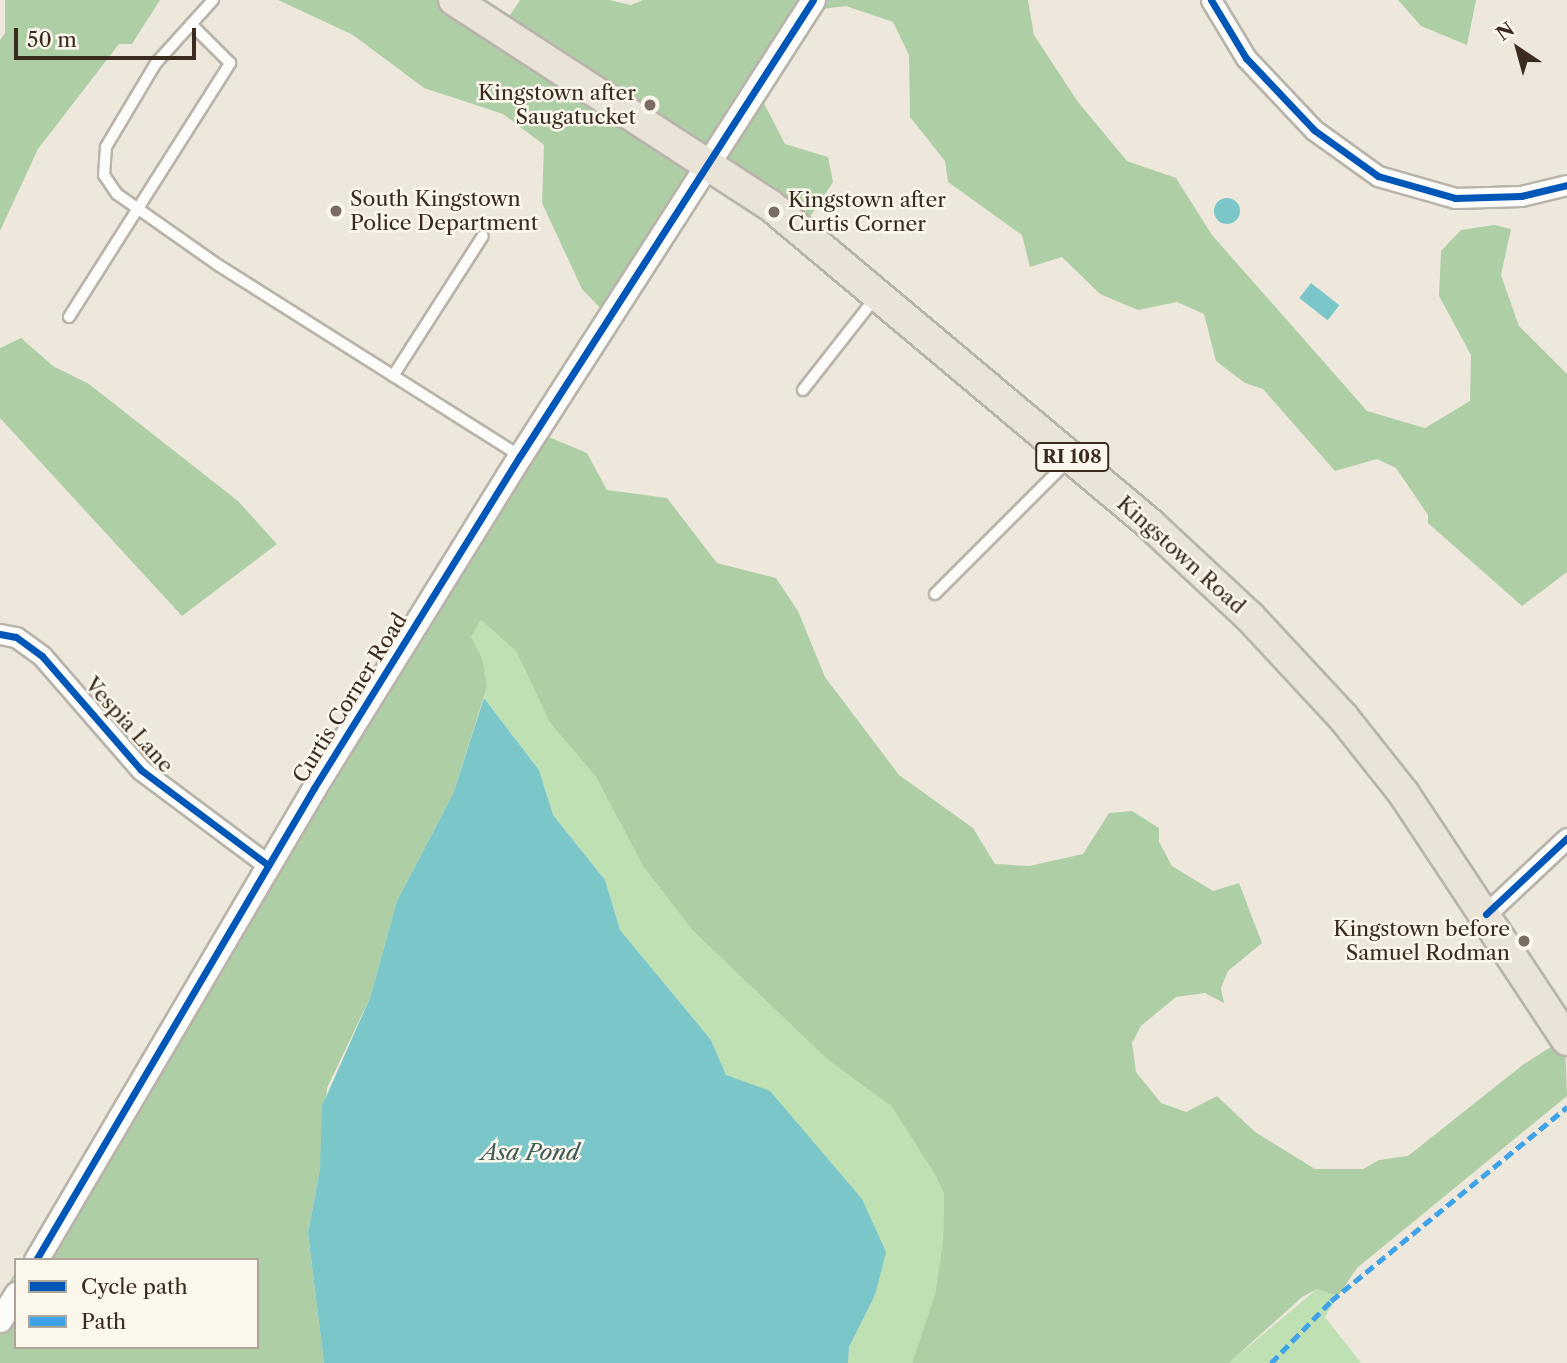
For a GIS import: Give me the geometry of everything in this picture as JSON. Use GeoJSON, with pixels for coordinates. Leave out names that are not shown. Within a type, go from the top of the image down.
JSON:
{"type":"FeatureCollection","features":[{"type":"Feature","properties":{"kind":"main road","name":"Kingstown Road"},"geometry":{"type":"LineString","coordinates":[[454,0],[770,205],[879,293],[1072,457],[1231,600],[1307,676],[1404,794],[1567,1040]]}},
{"type":"Feature","properties":{"kind":"street","name":"Curtis Corner Road"},"geometry":{"type":"LineString","coordinates":[[37,1258],[268,865],[520,456],[813,0]]}},
{"type":"Feature","properties":{"kind":"street"},"geometry":{"type":"LineString","coordinates":[[1211,0],[1254,67],[1314,130],[1378,176],[1455,198],[1521,196],[1567,185]]}},
{"type":"Feature","properties":{"kind":"street","name":"Vespia Lane"},"geometry":{"type":"LineString","coordinates":[[0,634],[16,637],[42,656],[141,770],[268,865]]}},
{"type":"Feature","properties":{"kind":"street"},"geometry":{"type":"LineString","coordinates":[[1486,914],[1567,838]]}},
{"type":"Feature","properties":{"kind":"street"},"geometry":{"type":"LineString","coordinates":[[0,1320],[14,1296]]}},
{"type":"Feature","properties":{"kind":"lane"},"geometry":{"type":"LineString","coordinates":[[213,0],[156,63],[106,147],[104,175],[117,194],[138,211],[520,456]]}},
{"type":"Feature","properties":{"kind":"lane"},"geometry":{"type":"LineString","coordinates":[[69,317],[230,63],[191,24]]}},
{"type":"Feature","properties":{"kind":"lane"},"geometry":{"type":"LineString","coordinates":[[393,376],[483,236]]}},
{"type":"Feature","properties":{"kind":"lane"},"geometry":{"type":"LineString","coordinates":[[803,390],[879,293]]}},
{"type":"Feature","properties":{"kind":"lane"},"geometry":{"type":"LineString","coordinates":[[935,594],[1072,457]]}},
{"type":"Feature","properties":{"kind":"green space"},"geometry":{"type":"Polygon","coordinates":[[[5,0],[160,0],[132,44],[119,44],[38,149],[0,231],[0,40],[5,33],[5,0]]]}},
{"type":"Feature","properties":{"kind":"green space"},"geometry":{"type":"Polygon","coordinates":[[[278,0],[458,0],[503,26],[520,0],[609,0],[631,5],[643,0],[1028,0],[1034,35],[1078,102],[1127,161],[1176,178],[1212,235],[1367,411],[1425,428],[1470,401],[1471,355],[1439,296],[1441,251],[1461,230],[1494,225],[1511,229],[1501,275],[1519,326],[1567,374],[1567,572],[1522,606],[1428,523],[1428,515],[1396,468],[1377,459],[1335,471],[1263,389],[1245,383],[1216,361],[1204,314],[1177,302],[1138,310],[1100,294],[1062,257],[1030,267],[1022,235],[948,182],[945,161],[910,117],[909,55],[893,22],[846,6],[800,12],[753,82],[785,144],[828,157],[833,182],[805,224],[715,166],[604,312],[582,289],[542,203],[544,145],[503,114],[424,88],[353,35],[278,0]]]}},
{"type":"Feature","properties":{"kind":"green space"},"geometry":{"type":"Polygon","coordinates":[[[1398,0],[1476,0],[1467,45],[1421,26],[1398,0]]]}},
{"type":"Feature","properties":{"kind":"green space"},"geometry":{"type":"Polygon","coordinates":[[[21,338],[53,366],[89,384],[238,501],[277,544],[182,616],[0,418],[0,348],[21,338]]]}},
{"type":"Feature","properties":{"kind":"green space"},"geometry":{"type":"Polygon","coordinates":[[[539,433],[587,453],[607,490],[667,498],[717,563],[776,578],[798,611],[825,677],[899,775],[973,828],[995,864],[1029,866],[1083,854],[1109,813],[1132,811],[1159,828],[1159,842],[1172,866],[1213,891],[1239,883],[1262,943],[1228,971],[1221,988],[1224,1003],[1205,993],[1176,997],[1141,1026],[1132,1043],[1136,1072],[1161,1103],[1186,1112],[1217,1096],[1255,1132],[1315,1169],[1363,1169],[1379,1160],[1408,1156],[1524,1064],[1565,1038],[1567,1096],[1357,1268],[1338,1296],[1317,1289],[1302,1297],[1229,1363],[912,1363],[935,1294],[943,1241],[944,1193],[933,1171],[891,1106],[828,1060],[693,931],[643,866],[596,777],[550,723],[516,651],[481,620],[471,637],[482,658],[487,687],[453,794],[397,901],[370,998],[327,1088],[320,1169],[308,1233],[324,1363],[0,1363],[0,1298],[14,1274],[14,1349],[259,1349],[259,1258],[24,1258],[307,781],[539,433]]]}},
{"type":"Feature","properties":{"kind":"green space"},"geometry":{"type":"Polygon","coordinates":[[[481,620],[516,651],[550,723],[596,777],[643,866],[693,931],[828,1060],[891,1106],[933,1171],[944,1193],[943,1241],[935,1294],[912,1363],[848,1363],[849,1347],[875,1295],[770,1092],[726,1075],[711,1040],[620,930],[605,880],[553,815],[539,770],[484,698],[487,687],[471,637],[481,620]]]}},
{"type":"Feature","properties":{"kind":"green space"},"geometry":{"type":"Polygon","coordinates":[[[1317,1289],[1338,1296],[1325,1317],[1361,1363],[1229,1363],[1317,1289]]]}},
{"type":"Feature","properties":{"kind":"water"},"geometry":{"type":"Polygon","coordinates":[[[1227,198],[1236,202],[1240,211],[1236,220],[1227,224],[1218,220],[1214,211],[1218,202],[1227,198]]]}},
{"type":"Feature","properties":{"kind":"water"},"geometry":{"type":"Polygon","coordinates":[[[1311,283],[1339,305],[1328,320],[1299,298],[1311,283]]]}},
{"type":"Feature","properties":{"kind":"water","name":"Asa Pond"},"geometry":{"type":"Polygon","coordinates":[[[484,698],[539,770],[553,815],[605,880],[620,930],[711,1040],[726,1075],[770,1091],[862,1199],[886,1252],[875,1295],[849,1347],[848,1363],[324,1363],[308,1233],[320,1169],[322,1106],[370,998],[397,901],[453,794],[484,698]]]}},
{"type":"Feature","properties":{"kind":"marked path"},"geometry":{"type":"LineString","coordinates":[[1271,1363],[1331,1301],[1567,1107]]}},
{"type":"Feature","properties":{"kind":"cycle path"},"geometry":{"type":"LineString","coordinates":[[37,1258],[314,788],[520,456],[813,0]]}},
{"type":"Feature","properties":{"kind":"cycle path"},"geometry":{"type":"LineString","coordinates":[[1211,0],[1246,58],[1314,130],[1378,176],[1455,198],[1521,196],[1567,185]]}},
{"type":"Feature","properties":{"kind":"cycle path"},"geometry":{"type":"LineString","coordinates":[[0,634],[16,637],[42,656],[141,770],[268,865]]}},
{"type":"Feature","properties":{"kind":"cycle path"},"geometry":{"type":"LineString","coordinates":[[1486,914],[1567,838]]}},
{"type":"Feature","properties":{"kind":"place","name":"Kingstown after Saugatucket"},"geometry":{"type":"Point","coordinates":[650,105]}},
{"type":"Feature","properties":{"kind":"place","name":"South Kingstown Police Department"},"geometry":{"type":"Point","coordinates":[336,211]}},
{"type":"Feature","properties":{"kind":"place","name":"Kingstown after Curtis Corner"},"geometry":{"type":"Point","coordinates":[774,212]}},
{"type":"Feature","properties":{"kind":"place","name":"Kingstown before Samuel Rodman"},"geometry":{"type":"Point","coordinates":[1524,941]}}]}
